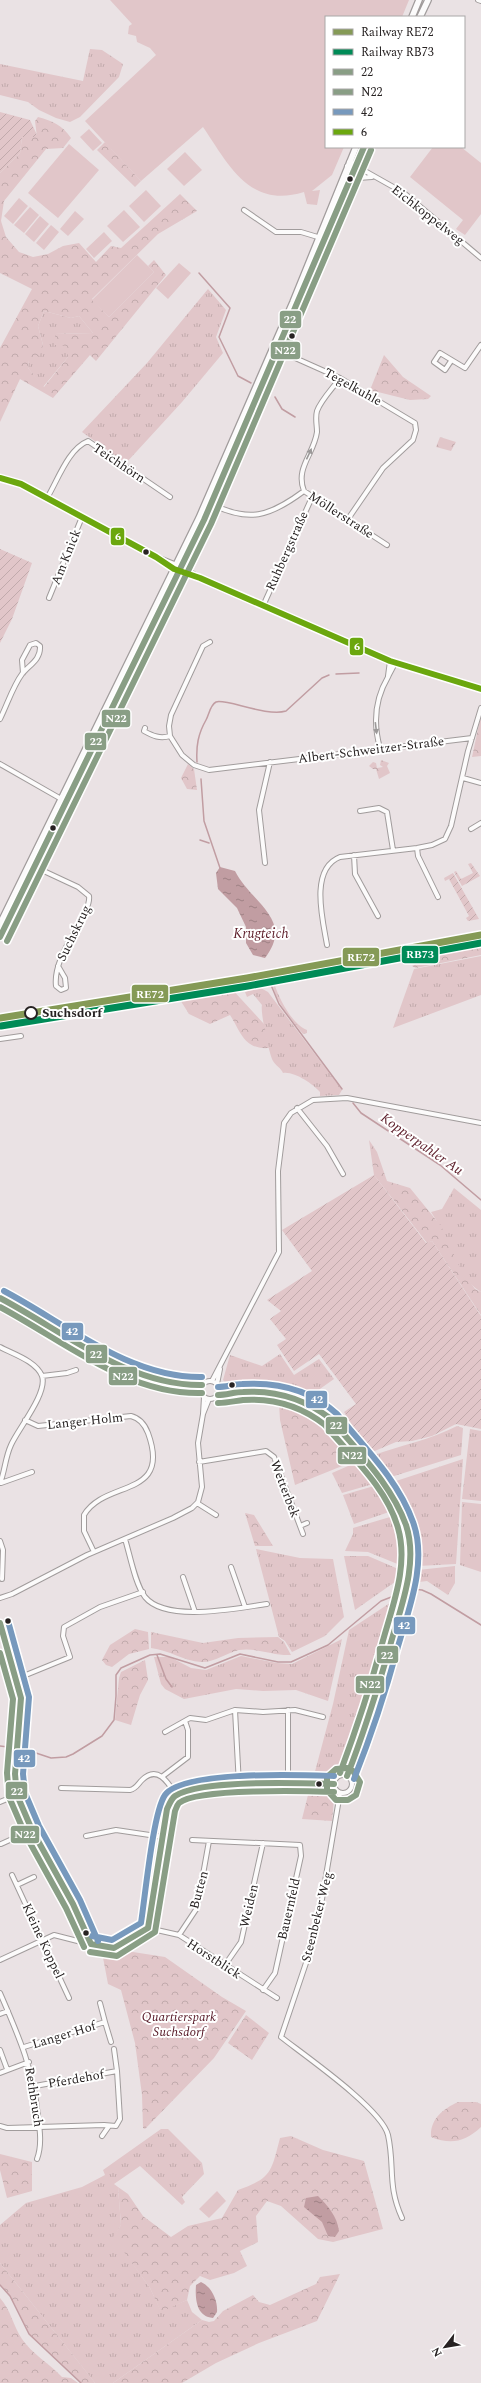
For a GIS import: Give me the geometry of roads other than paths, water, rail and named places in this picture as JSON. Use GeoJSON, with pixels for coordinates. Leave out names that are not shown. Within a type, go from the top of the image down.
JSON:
{"type":"FeatureCollection","features":[{"type":"Feature","properties":{"kind":"main road"},"geometry":{"type":"LineString","coordinates":[[412,16],[419,0]]}},
{"type":"Feature","properties":{"kind":"main road"},"geometry":{"type":"LineString","coordinates":[[420,16],[428,0]]}},
{"type":"Feature","properties":{"kind":"main road"},"geometry":{"type":"LineString","coordinates":[[100,725],[181,569],[276,349],[322,238],[348,164],[356,148]]}},
{"type":"Feature","properties":{"kind":"main road"},"geometry":{"type":"LineString","coordinates":[[322,238],[364,148]]}},
{"type":"Feature","properties":{"kind":"main road"},"geometry":{"type":"LineString","coordinates":[[0,937],[32,866],[175,566],[209,503]]}},
{"type":"Feature","properties":{"kind":"main road"},"geometry":{"type":"LineString","coordinates":[[0,924],[32,866]]}},
{"type":"Feature","properties":{"kind":"street","name":"Eichkoppelweg"},"geometry":{"type":"LineString","coordinates":[[348,164],[404,193],[481,258]]}},
{"type":"Feature","properties":{"kind":"street","name":"Eichkoppelweg"},"geometry":{"type":"LineString","coordinates":[[355,167],[365,176],[372,177]]}},
{"type":"Feature","properties":{"kind":"street"},"geometry":{"type":"LineString","coordinates":[[345,191],[355,180],[365,176]]}},
{"type":"Feature","properties":{"kind":"street"},"geometry":{"type":"LineString","coordinates":[[244,210],[276,232],[298,232],[322,238]]}},
{"type":"Feature","properties":{"kind":"street"},"geometry":{"type":"LineString","coordinates":[[451,361],[465,368],[481,345]]}},
{"type":"Feature","properties":{"kind":"street","name":"Tegelkuhle"},"geometry":{"type":"LineString","coordinates":[[276,349],[340,378],[410,419],[416,426],[413,440],[383,468],[348,519]]}},
{"type":"Feature","properties":{"kind":"street"},"geometry":{"type":"LineString","coordinates":[[304,491],[301,484],[302,470],[314,443],[317,432],[317,412],[340,378]]}},
{"type":"Feature","properties":{"kind":"street","name":"Teichhörn"},"geometry":{"type":"LineString","coordinates":[[47,498],[74,452],[80,444],[88,441],[170,497]]}},
{"type":"Feature","properties":{"kind":"street"},"geometry":{"type":"LineString","coordinates":[[0,478],[16,481],[175,566],[263,606],[395,663],[481,689]]}},
{"type":"Feature","properties":{"kind":"street","name":"Möllerstraße"},"geometry":{"type":"LineString","coordinates":[[209,503],[237,515],[258,514],[280,508],[304,491],[387,546]]}},
{"type":"Feature","properties":{"kind":"street","name":"Ruhbergstraße"},"geometry":{"type":"LineString","coordinates":[[263,606],[313,496]]}},
{"type":"Feature","properties":{"kind":"street","name":"Am Knick"},"geometry":{"type":"LineString","coordinates":[[49,598],[82,517]]}},
{"type":"Feature","properties":{"kind":"street"},"geometry":{"type":"LineString","coordinates":[[145,728],[144,731],[151,735],[163,738],[170,736],[171,715],[203,646],[210,642]]}},
{"type":"Feature","properties":{"kind":"street"},"geometry":{"type":"LineString","coordinates":[[0,719],[23,673],[32,667],[40,651],[40,646],[36,643],[30,644],[22,660],[23,673]]}},
{"type":"Feature","properties":{"kind":"street"},"geometry":{"type":"LineString","coordinates":[[388,676],[390,661]]}},
{"type":"Feature","properties":{"kind":"street"},"geometry":{"type":"LineString","coordinates":[[380,748],[376,731],[376,712],[388,676],[395,663]]}},
{"type":"Feature","properties":{"kind":"street"},"geometry":{"type":"LineString","coordinates":[[327,945],[321,912],[321,885],[326,871],[335,859],[354,855],[417,848],[438,842],[448,834],[481,708]]}},
{"type":"Feature","properties":{"kind":"street","name":"Albert-Schweitzer-Straße"},"geometry":{"type":"LineString","coordinates":[[170,736],[186,760],[194,765],[209,770],[472,738]]}},
{"type":"Feature","properties":{"kind":"street"},"geometry":{"type":"LineString","coordinates":[[266,863],[259,810],[270,762]]}},
{"type":"Feature","properties":{"kind":"street"},"geometry":{"type":"LineString","coordinates":[[0,764],[64,800]]}},
{"type":"Feature","properties":{"kind":"street"},"geometry":{"type":"LineString","coordinates":[[463,778],[481,782]]}},
{"type":"Feature","properties":{"kind":"street"},"geometry":{"type":"LineString","coordinates":[[360,811],[379,808],[387,812],[393,850]]}},
{"type":"Feature","properties":{"kind":"street"},"geometry":{"type":"LineString","coordinates":[[471,829],[481,823]]}},
{"type":"Feature","properties":{"kind":"street"},"geometry":{"type":"LineString","coordinates":[[417,848],[418,856],[438,897]]}},
{"type":"Feature","properties":{"kind":"street"},"geometry":{"type":"LineString","coordinates":[[354,855],[355,874],[378,916]]}},
{"type":"Feature","properties":{"kind":"street","name":"Suchskrug"},"geometry":{"type":"LineString","coordinates":[[32,866],[78,888],[89,896],[88,904],[66,944],[58,966],[56,986],[61,990],[66,988],[65,978],[58,966]]}},
{"type":"Feature","properties":{"kind":"street"},"geometry":{"type":"LineString","coordinates":[[0,1039],[21,1036]]}},
{"type":"Feature","properties":{"kind":"street"},"geometry":{"type":"LineString","coordinates":[[212,1381],[220,1369],[279,1252],[278,1171],[281,1135],[285,1120],[297,1108],[313,1100],[347,1098],[481,1123]]}},
{"type":"Feature","properties":{"kind":"street"},"geometry":{"type":"LineString","coordinates":[[297,1108],[327,1146],[343,1174]]}},
{"type":"Feature","properties":{"kind":"street"},"geometry":{"type":"LineString","coordinates":[[0,1298],[128,1368],[162,1382],[201,1390]]}},
{"type":"Feature","properties":{"kind":"street"},"geometry":{"type":"LineString","coordinates":[[0,1347],[33,1365],[42,1376],[41,1392],[5,1460],[0,1483]]}},
{"type":"Feature","properties":{"kind":"street"},"geometry":{"type":"LineString","coordinates":[[218,1395],[219,1389],[217,1384],[220,1369]]}},
{"type":"Feature","properties":{"kind":"street"},"geometry":{"type":"LineString","coordinates":[[42,1376],[67,1373],[76,1370]]}},
{"type":"Feature","properties":{"kind":"street"},"geometry":{"type":"LineString","coordinates":[[187,1387],[191,1385],[202,1385],[206,1382],[212,1381],[217,1384]]}},
{"type":"Feature","properties":{"kind":"street"},"geometry":{"type":"LineString","coordinates":[[0,1598],[12,1594],[94,1552],[184,1513],[197,1503],[202,1487],[198,1444],[203,1414],[204,1397],[201,1390],[202,1385]]}},
{"type":"Feature","properties":{"kind":"street"},"geometry":{"type":"LineString","coordinates":[[219,1389],[231,1393]]}},
{"type":"Feature","properties":{"kind":"street"},"geometry":{"type":"LineString","coordinates":[[203,1414],[210,1399],[218,1395],[231,1393],[266,1392],[284,1394],[310,1403],[331,1419],[384,1481],[398,1504],[406,1526],[410,1548],[408,1585],[368,1723],[346,1776]]}},
{"type":"Feature","properties":{"kind":"street"},"geometry":{"type":"LineString","coordinates":[[204,1397],[210,1399]]}},
{"type":"Feature","properties":{"kind":"street","name":"Langer Holm"},"geometry":{"type":"LineString","coordinates":[[25,1420],[38,1426],[131,1416],[141,1421],[147,1429],[153,1460],[152,1467],[146,1477],[93,1505],[84,1515],[84,1531],[94,1552]]}},
{"type":"Feature","properties":{"kind":"street","name":"Wetterbek"},"geometry":{"type":"LineString","coordinates":[[199,1462],[266,1451],[270,1452],[274,1457],[303,1534]]}},
{"type":"Feature","properties":{"kind":"street"},"geometry":{"type":"LineString","coordinates":[[0,1483],[32,1472]]}},
{"type":"Feature","properties":{"kind":"street"},"geometry":{"type":"LineString","coordinates":[[197,1503],[216,1515]]}},
{"type":"Feature","properties":{"kind":"street","name":"Wetterbek"},"geometry":{"type":"LineString","coordinates":[[300,1526],[307,1523]]}},
{"type":"Feature","properties":{"kind":"street"},"geometry":{"type":"LineString","coordinates":[[125,1539],[143,1592],[149,1601],[160,1607],[195,1612],[266,1604]]}},
{"type":"Feature","properties":{"kind":"street"},"geometry":{"type":"LineString","coordinates":[[0,1541],[3,1550],[2,1579]]}},
{"type":"Feature","properties":{"kind":"street"},"geometry":{"type":"LineString","coordinates":[[232,1567],[245,1607]]}},
{"type":"Feature","properties":{"kind":"street"},"geometry":{"type":"LineString","coordinates":[[183,1577],[195,1612]]}},
{"type":"Feature","properties":{"kind":"street"},"geometry":{"type":"LineString","coordinates":[[16,1679],[70,1657],[63,1636],[64,1626],[100,1607],[143,1592]]}},
{"type":"Feature","properties":{"kind":"street"},"geometry":{"type":"LineString","coordinates":[[0,1622],[21,1698],[15,1774],[17,1795],[32,1830],[73,1904],[91,1944]]}},
{"type":"Feature","properties":{"kind":"street"},"geometry":{"type":"LineString","coordinates":[[235,1710],[239,1785]]}},
{"type":"Feature","properties":{"kind":"street"},"geometry":{"type":"LineString","coordinates":[[165,1732],[190,1718],[206,1720],[235,1710],[263,1712],[288,1710],[323,1717]]}},
{"type":"Feature","properties":{"kind":"street"},"geometry":{"type":"LineString","coordinates":[[288,1710],[288,1784]]}},
{"type":"Feature","properties":{"kind":"street"},"geometry":{"type":"LineString","coordinates":[[163,1776],[188,1757],[188,1730],[185,1720]]}},
{"type":"Feature","properties":{"kind":"street"},"geometry":{"type":"LineString","coordinates":[[61,1788],[130,1790],[134,1789],[145,1778],[154,1775],[163,1776],[172,1785],[176,1796]]}},
{"type":"Feature","properties":{"kind":"street"},"geometry":{"type":"LineString","coordinates":[[339,1776],[346,1776],[350,1779],[352,1786],[348,1791],[340,1793],[335,1788],[334,1784],[339,1776]]}},
{"type":"Feature","properties":{"kind":"street"},"geometry":{"type":"LineString","coordinates":[[0,1960],[54,1935],[114,1948],[148,1928],[167,1809],[176,1796],[187,1792],[239,1785],[334,1784]]}},
{"type":"Feature","properties":{"kind":"street","name":"Steenbeker Weg"},"geometry":{"type":"LineString","coordinates":[[340,1793],[321,1905],[307,1960],[281,2038],[345,2087],[383,2124],[388,2136],[392,2191],[402,2218]]}},
{"type":"Feature","properties":{"kind":"street"},"geometry":{"type":"LineString","coordinates":[[0,1802],[17,1795]]}},
{"type":"Feature","properties":{"kind":"street"},"geometry":{"type":"LineString","coordinates":[[1,1844],[32,1830]]}},
{"type":"Feature","properties":{"kind":"street"},"geometry":{"type":"LineString","coordinates":[[86,1836],[116,1830],[163,1836]]}},
{"type":"Feature","properties":{"kind":"street"},"geometry":{"type":"LineString","coordinates":[[192,1840],[263,1843]]}},
{"type":"Feature","properties":{"kind":"street","name":"Butten"},"geometry":{"type":"LineString","coordinates":[[179,1935],[197,1908],[209,1841]]}},
{"type":"Feature","properties":{"kind":"street","name":"Bauernfeld"},"geometry":{"type":"LineString","coordinates":[[263,1843],[300,1845],[301,1856],[275,1973],[263,1990]]}},
{"type":"Feature","properties":{"kind":"street","name":"Weiden"},"geometry":{"type":"LineString","coordinates":[[225,1965],[241,1942],[263,1843]]}},
{"type":"Feature","properties":{"kind":"street","name":"Kleine Koppel"},"geometry":{"type":"LineString","coordinates":[[12,1875],[69,1998]]}},
{"type":"Feature","properties":{"kind":"street"},"geometry":{"type":"LineString","coordinates":[[17,1885],[34,1877]]}},
{"type":"Feature","properties":{"kind":"street","name":"Horstblick"},"geometry":{"type":"LineString","coordinates":[[148,1928],[179,1935],[277,1998]]}},
{"type":"Feature","properties":{"kind":"street","name":"Rethbruch"},"geometry":{"type":"LineString","coordinates":[[0,1993],[24,2047],[35,2086],[40,2128],[40,2151],[37,2159]]}},
{"type":"Feature","properties":{"kind":"street","name":"Langer Hof"},"geometry":{"type":"LineString","coordinates":[[100,2003],[110,2042]]}},
{"type":"Feature","properties":{"kind":"street"},"geometry":{"type":"LineString","coordinates":[[0,2014],[8,2011]]}},
{"type":"Feature","properties":{"kind":"street","name":"Langer Hof"},"geometry":{"type":"LineString","coordinates":[[24,2047],[105,2022]]}},
{"type":"Feature","properties":{"kind":"street","name":"Pferdehof"},"geometry":{"type":"LineString","coordinates":[[109,2126],[116,2126],[120,2119],[120,2096],[114,2049]]}},
{"type":"Feature","properties":{"kind":"street"},"geometry":{"type":"LineString","coordinates":[[0,2050],[7,2069]]}},
{"type":"Feature","properties":{"kind":"street"},"geometry":{"type":"LineString","coordinates":[[0,2073],[7,2069],[29,2062]]}},
{"type":"Feature","properties":{"kind":"street","name":"Pferdehof"},"geometry":{"type":"LineString","coordinates":[[35,2086],[117,2071]]}},
{"type":"Feature","properties":{"kind":"street"},"geometry":{"type":"LineString","coordinates":[[0,2126],[7,2128],[109,2126]]}},
{"type":"Feature","properties":{"kind":"street"},"geometry":{"type":"LineString","coordinates":[[102,2136],[109,2126]]}},
{"type":"Feature","properties":{"kind":"water","name":"Krugteich"},"geometry":{"type":"Polygon","coordinates":[[[220,867],[235,871],[273,922],[275,932],[273,944],[265,958],[253,955],[246,943],[246,927],[237,908],[218,889],[216,873],[220,867]]]}},
{"type":"Feature","properties":{"kind":"water"},"geometry":{"type":"Polygon","coordinates":[[[318,2196],[334,2216],[339,2231],[335,2237],[328,2236],[322,2222],[304,2207],[306,2198],[318,2196]]]}},
{"type":"Feature","properties":{"kind":"water"},"geometry":{"type":"Polygon","coordinates":[[[201,2282],[208,2287],[214,2295],[217,2312],[213,2318],[207,2317],[200,2311],[196,2301],[196,2285],[201,2282]]]}},
{"type":"Feature","properties":{"kind":"waterway"},"geometry":{"type":"LineString","coordinates":[[199,273],[230,308],[219,337],[238,376],[251,383]]}},
{"type":"Feature","properties":{"kind":"waterway"},"geometry":{"type":"LineString","coordinates":[[275,397],[282,409],[295,417]]}},
{"type":"Feature","properties":{"kind":"waterway","name":"Kopperpahler Au"},"geometry":{"type":"LineString","coordinates":[[336,674],[359,673]]}},
{"type":"Feature","properties":{"kind":"waterway","name":"Kopperpahler Au"},"geometry":{"type":"LineString","coordinates":[[197,762],[197,745],[199,735],[214,703],[221,701],[268,712],[286,711],[322,678],[329,675]]}},
{"type":"Feature","properties":{"kind":"waterway","name":"Kopperpahler Au"},"geometry":{"type":"LineString","coordinates":[[201,779],[204,821],[220,868]]}},
{"type":"Feature","properties":{"kind":"waterway"},"geometry":{"type":"LineString","coordinates":[[200,840],[209,843]]}},
{"type":"Feature","properties":{"kind":"waterway","name":"Kopperpahler Au"},"geometry":{"type":"LineString","coordinates":[[271,985],[279,1004],[342,1089]]}},
{"type":"Feature","properties":{"kind":"waterway","name":"Kopperpahler Au"},"geometry":{"type":"LineString","coordinates":[[353,1103],[361,1113],[440,1165],[481,1200]]}},
{"type":"Feature","properties":{"kind":"waterway"},"geometry":{"type":"LineString","coordinates":[[0,1746],[24,1749],[51,1758],[66,1757],[102,1736],[114,1720],[116,1675],[121,1668],[150,1655],[160,1654],[205,1668],[240,1654],[278,1662],[291,1662],[328,1645],[381,1601],[412,1589],[422,1590],[431,1594],[481,1625]]}},
{"type":"Feature","properties":{"kind":"waterway"},"geometry":{"type":"LineString","coordinates":[[157,1655],[166,1679],[172,1687]]}},
{"type":"Feature","properties":{"kind":"waterway"},"geometry":{"type":"LineString","coordinates":[[0,2285],[10,2296],[29,2334],[81,2383]]}},
{"type":"Feature","properties":{"kind":"railway"},"geometry":{"type":"LineString","coordinates":[[180,985],[224,981]]}},
{"type":"Feature","properties":{"kind":"rail line","name":"RE72"},"geometry":{"type":"LineString","coordinates":[[0,1018],[247,978],[481,935]]}},
{"type":"Feature","properties":{"kind":"rail line","name":"RB73"},"geometry":{"type":"LineString","coordinates":[[1,1026],[248,986],[481,943]]}},
{"type":"Feature","properties":{"kind":"place","name":"Suchsdorf"},"geometry":{"type":"Point","coordinates":[31,1013]}},
{"type":"Feature","properties":{"kind":"park label","name":"Quartierspark Suchsdorf"},"geometry":{"type":"Point","coordinates":[179,2024]}}]}
